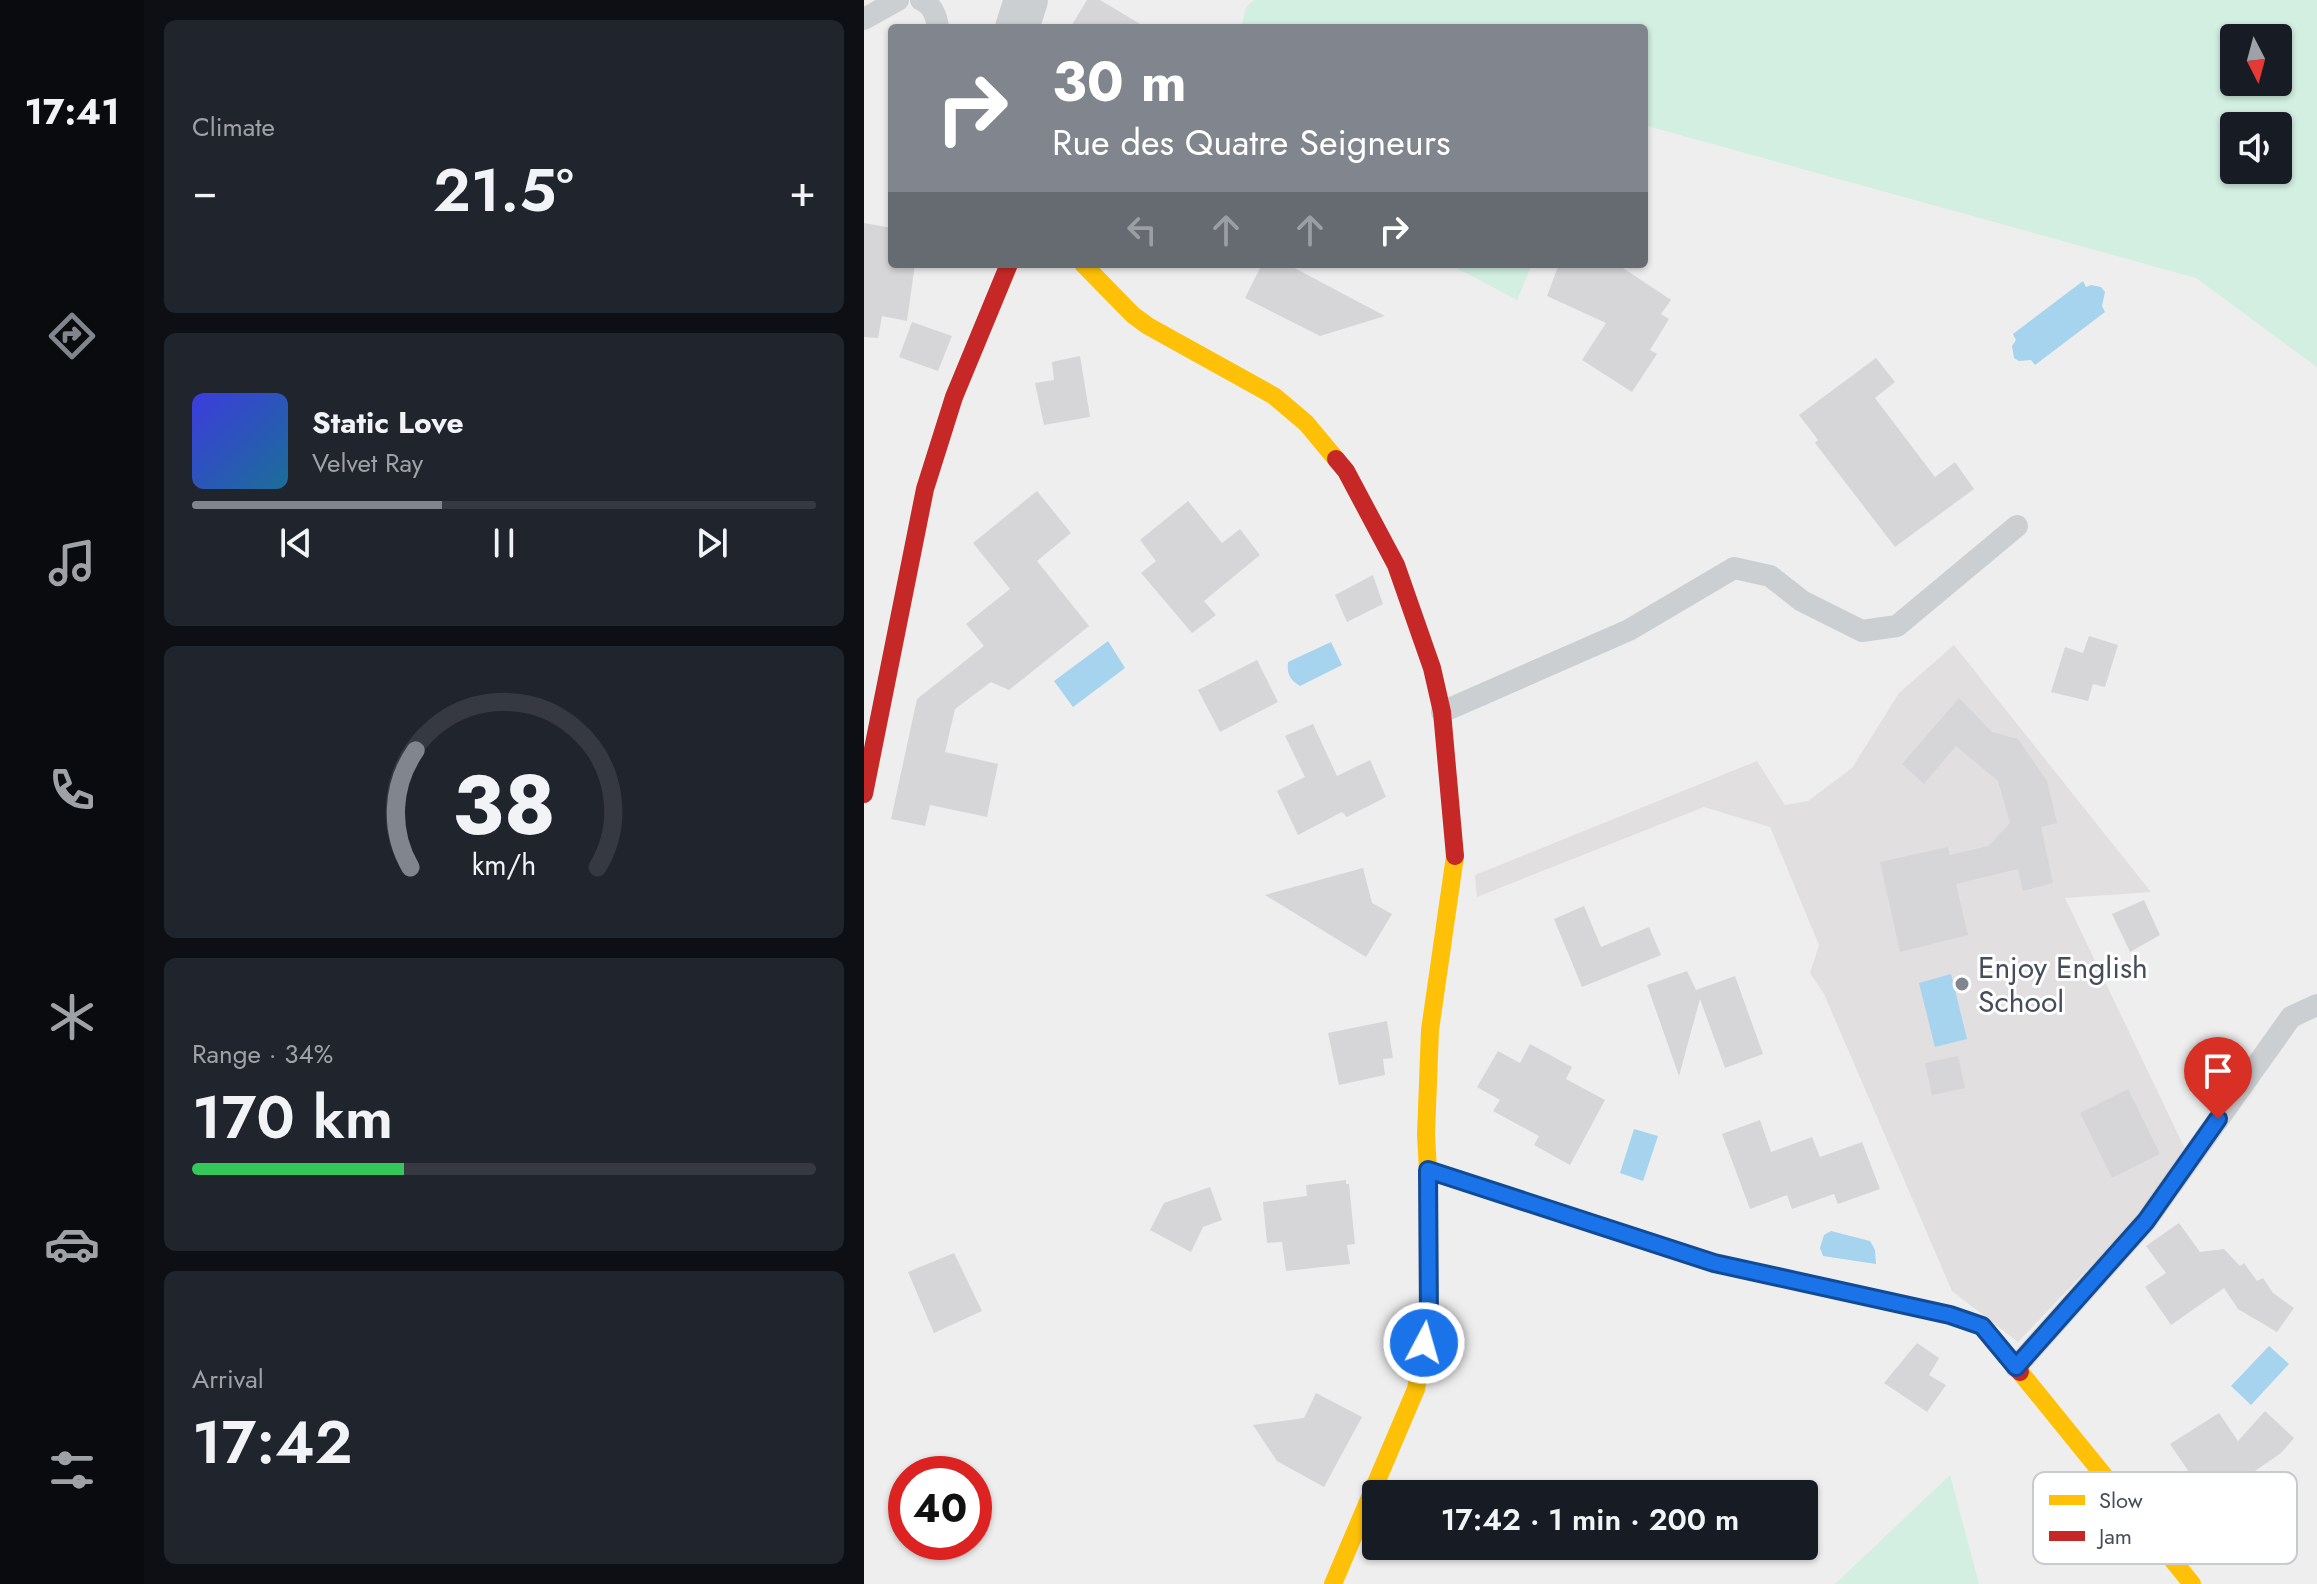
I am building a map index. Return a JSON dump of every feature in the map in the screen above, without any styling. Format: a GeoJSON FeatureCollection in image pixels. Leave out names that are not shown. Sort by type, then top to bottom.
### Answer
{"type":"FeatureCollection","features":[{"type":"Feature","properties":{"kind":"street"},"geometry":{"type":"LineString","coordinates":[[1018,24],[1026,0]]}},
{"type":"Feature","properties":{"kind":"street"},"geometry":{"type":"LineString","coordinates":[[864,794],[925,489],[954,397],[1007,268]]}},
{"type":"Feature","properties":{"kind":"street"},"geometry":{"type":"LineString","coordinates":[[1087,268],[1148,326],[1274,396],[1306,423],[1346,471],[1396,565],[1432,668],[1442,712],[1455,858],[1430,1030],[1426,1135],[1429,1320],[1416,1389],[1333,1584]]}},
{"type":"Feature","properties":{"kind":"street"},"geometry":{"type":"LineString","coordinates":[[1428,1170],[1714,1263],[1950,1315],[1982,1326],[2101,1472]]}},
{"type":"Feature","properties":{"kind":"street"},"geometry":{"type":"LineString","coordinates":[[2176,1564],[2192,1584]]}},
{"type":"Feature","properties":{"kind":"lane"},"geometry":{"type":"LineString","coordinates":[[864,19],[898,0]]}},
{"type":"Feature","properties":{"kind":"lane"},"geometry":{"type":"LineString","coordinates":[[921,0],[937,17],[938,24]]}},
{"type":"Feature","properties":{"kind":"lane"},"geometry":{"type":"LineString","coordinates":[[1442,712],[1629,630],[1734,568],[1770,576],[1802,601],[1862,631],[1897,626],[2017,526]]}},
{"type":"Feature","properties":{"kind":"lane"},"geometry":{"type":"LineString","coordinates":[[2016,1367],[2146,1221],[2291,1017],[2317,1005]]}},
{"type":"Feature","properties":{"kind":"shaded area","name":"Enjoy English School"},"geometry":{"type":"Polygon","coordinates":[[[1954,645],[2151,892],[2065,898],[2186,1151],[2123,1232],[2018,1342],[1952,1291],[1824,994],[1810,973],[1819,945],[1770,827],[1704,807],[1477,897],[1475,875],[1757,761],[1785,805],[1808,801],[1852,768],[1899,693],[1954,645]]]}},
{"type":"Feature","properties":{"kind":"green space"},"geometry":{"type":"Polygon","coordinates":[[[1254,0],[2317,0],[2317,367],[2196,278],[1648,126],[1648,24],[1242,24],[1246,7],[1254,0]]]}},
{"type":"Feature","properties":{"kind":"green space"},"geometry":{"type":"Polygon","coordinates":[[[1457,268],[1530,268],[1517,300],[1457,268]]]}},
{"type":"Feature","properties":{"kind":"green space"},"geometry":{"type":"Polygon","coordinates":[[[1950,1475],[1979,1584],[1835,1584],[1950,1475]]]}},
{"type":"Feature","properties":{"kind":"water"},"geometry":{"type":"Polygon","coordinates":[[[2083,281],[2086,287],[2101,287],[2105,292],[2102,306],[2105,312],[2035,365],[2031,360],[2014,358],[2012,346],[2016,340],[2013,334],[2083,281]]]}},
{"type":"Feature","properties":{"kind":"water"},"geometry":{"type":"Polygon","coordinates":[[[1108,641],[1125,668],[1073,707],[1054,681],[1108,641]]]}},
{"type":"Feature","properties":{"kind":"water"},"geometry":{"type":"Polygon","coordinates":[[[1331,642],[1342,665],[1300,686],[1293,681],[1288,673],[1288,662],[1331,642]]]}},
{"type":"Feature","properties":{"kind":"water"},"geometry":{"type":"Polygon","coordinates":[[[1951,974],[1967,1039],[1935,1047],[1919,983],[1951,974]]]}},
{"type":"Feature","properties":{"kind":"water"},"geometry":{"type":"Polygon","coordinates":[[[1634,1129],[1658,1136],[1643,1181],[1620,1173],[1634,1129]]]}},
{"type":"Feature","properties":{"kind":"water"},"geometry":{"type":"Polygon","coordinates":[[[1831,1231],[1870,1241],[1875,1250],[1876,1264],[1823,1256],[1820,1248],[1824,1235],[1831,1231]]]}},
{"type":"Feature","properties":{"kind":"water"},"geometry":{"type":"Polygon","coordinates":[[[2269,1346],[2289,1364],[2251,1405],[2231,1386],[2269,1346]]]}},
{"type":"Feature","properties":{"kind":"building"},"geometry":{"type":"Polygon","coordinates":[[[1087,0],[1100,0],[1140,24],[1072,24],[1087,0]]]}},
{"type":"Feature","properties":{"kind":"building"},"geometry":{"type":"Polygon","coordinates":[[[864,223],[888,227],[888,268],[914,268],[907,321],[882,316],[878,338],[864,337],[864,223]]]}},
{"type":"Feature","properties":{"kind":"building"},"geometry":{"type":"Polygon","coordinates":[[[1260,268],[1295,268],[1385,316],[1320,336],[1245,298],[1260,268]]]}},
{"type":"Feature","properties":{"kind":"building"},"geometry":{"type":"Polygon","coordinates":[[[1558,268],[1623,268],[1671,300],[1661,314],[1669,319],[1650,350],[1657,354],[1632,392],[1582,360],[1606,323],[1547,296],[1558,268]]]}},
{"type":"Feature","properties":{"kind":"building"},"geometry":{"type":"Polygon","coordinates":[[[912,322],[952,336],[938,371],[899,357],[912,322]]]}},
{"type":"Feature","properties":{"kind":"building"},"geometry":{"type":"Polygon","coordinates":[[[1080,356],[1090,417],[1044,425],[1035,383],[1054,380],[1052,362],[1080,356]]]}},
{"type":"Feature","properties":{"kind":"building"},"geometry":{"type":"Polygon","coordinates":[[[1876,358],[1895,382],[1875,398],[1935,477],[1955,462],[1974,489],[1895,547],[1815,443],[1818,440],[1799,415],[1876,358]]]}},
{"type":"Feature","properties":{"kind":"building"},"geometry":{"type":"Polygon","coordinates":[[[1037,491],[1071,533],[1037,561],[1089,626],[1009,690],[991,682],[955,709],[945,752],[998,764],[987,817],[930,805],[925,826],[891,819],[917,699],[984,646],[966,624],[1010,589],[973,543],[1037,491]]]}},
{"type":"Feature","properties":{"kind":"building"},"geometry":{"type":"Polygon","coordinates":[[[1188,501],[1222,543],[1240,529],[1260,555],[1204,601],[1216,615],[1192,633],[1141,573],[1156,561],[1140,540],[1188,501]]]}},
{"type":"Feature","properties":{"kind":"building"},"geometry":{"type":"Polygon","coordinates":[[[1373,575],[1383,604],[1347,622],[1335,595],[1373,575]]]}},
{"type":"Feature","properties":{"kind":"building"},"geometry":{"type":"Polygon","coordinates":[[[2089,636],[2118,645],[2105,687],[2093,684],[2088,701],[2051,692],[2065,647],[2083,653],[2089,636]]]}},
{"type":"Feature","properties":{"kind":"building"},"geometry":{"type":"Polygon","coordinates":[[[1257,660],[1278,702],[1220,732],[1198,690],[1257,660]]]}},
{"type":"Feature","properties":{"kind":"building"},"geometry":{"type":"Polygon","coordinates":[[[1959,698],[1992,732],[2018,739],[2047,781],[2057,823],[2041,827],[2053,883],[2023,891],[2018,869],[1956,884],[1968,935],[1900,952],[1880,862],[1948,847],[1950,855],[1988,846],[2010,823],[1998,781],[1956,746],[1924,784],[1902,764],[1959,698]]]}},
{"type":"Feature","properties":{"kind":"building"},"geometry":{"type":"Polygon","coordinates":[[[1313,724],[1337,776],[1370,760],[1386,797],[1347,817],[1342,812],[1298,835],[1277,791],[1305,777],[1285,736],[1313,724]]]}},
{"type":"Feature","properties":{"kind":"building"},"geometry":{"type":"Polygon","coordinates":[[[1363,868],[1372,903],[1392,914],[1366,957],[1265,895],[1363,868]]]}},
{"type":"Feature","properties":{"kind":"building"},"geometry":{"type":"Polygon","coordinates":[[[2144,900],[2160,935],[2130,952],[2112,914],[2144,900]]]}},
{"type":"Feature","properties":{"kind":"building"},"geometry":{"type":"Polygon","coordinates":[[[1584,906],[1601,947],[1649,927],[1661,955],[1582,987],[1554,919],[1584,906]]]}},
{"type":"Feature","properties":{"kind":"building"},"geometry":{"type":"Polygon","coordinates":[[[1687,971],[1696,990],[1735,976],[1763,1054],[1725,1068],[1700,999],[1679,1076],[1647,985],[1687,971]]]}},
{"type":"Feature","properties":{"kind":"building"},"geometry":{"type":"Polygon","coordinates":[[[1387,1021],[1393,1058],[1383,1059],[1385,1075],[1339,1085],[1328,1033],[1387,1021]]]}},
{"type":"Feature","properties":{"kind":"building"},"geometry":{"type":"Polygon","coordinates":[[[1530,1044],[1572,1067],[1566,1079],[1605,1100],[1570,1165],[1534,1145],[1539,1136],[1493,1111],[1500,1100],[1477,1087],[1498,1051],[1520,1063],[1530,1044]]]}},
{"type":"Feature","properties":{"kind":"building"},"geometry":{"type":"Polygon","coordinates":[[[1958,1056],[1965,1088],[1932,1095],[1925,1063],[1958,1056]]]}},
{"type":"Feature","properties":{"kind":"building"},"geometry":{"type":"Polygon","coordinates":[[[2128,1089],[2160,1154],[2112,1178],[2080,1113],[2128,1089]]]}},
{"type":"Feature","properties":{"kind":"building"},"geometry":{"type":"Polygon","coordinates":[[[1760,1120],[1771,1152],[1812,1137],[1820,1157],[1862,1142],[1880,1189],[1838,1204],[1834,1194],[1792,1209],[1787,1195],[1750,1209],[1722,1134],[1760,1120]]]}},
{"type":"Feature","properties":{"kind":"building"},"geometry":{"type":"Polygon","coordinates":[[[1346,1180],[1349,1184],[1355,1244],[1347,1245],[1350,1264],[1286,1271],[1282,1242],[1267,1243],[1263,1202],[1307,1196],[1306,1185],[1346,1180]]]}},
{"type":"Feature","properties":{"kind":"building"},"geometry":{"type":"Polygon","coordinates":[[[1210,1187],[1222,1220],[1203,1227],[1191,1252],[1150,1230],[1164,1203],[1210,1187]]]}},
{"type":"Feature","properties":{"kind":"building"},"geometry":{"type":"Polygon","coordinates":[[[2179,1223],[2200,1252],[2224,1249],[2240,1266],[2244,1263],[2257,1281],[2263,1278],[2273,1293],[2294,1308],[2277,1332],[2238,1309],[2224,1288],[2171,1325],[2145,1287],[2166,1273],[2146,1246],[2179,1223]]]}},
{"type":"Feature","properties":{"kind":"building"},"geometry":{"type":"Polygon","coordinates":[[[954,1253],[982,1311],[934,1333],[908,1272],[954,1253]]]}},
{"type":"Feature","properties":{"kind":"building"},"geometry":{"type":"Polygon","coordinates":[[[1917,1343],[1939,1358],[1929,1375],[1946,1385],[1927,1412],[1884,1383],[1917,1343]]]}},
{"type":"Feature","properties":{"kind":"building"},"geometry":{"type":"Polygon","coordinates":[[[1316,1393],[1362,1417],[1324,1487],[1277,1461],[1253,1425],[1304,1418],[1316,1393]]]}},
{"type":"Feature","properties":{"kind":"building"},"geometry":{"type":"Polygon","coordinates":[[[2265,1411],[2294,1438],[2281,1453],[2254,1472],[2189,1472],[2170,1444],[2219,1413],[2238,1441],[2265,1411]]]}},
{"type":"Feature","properties":{"kind":"traffic: slow"},"geometry":{"type":"LineString","coordinates":[[1087,268],[1148,326],[1274,396],[1306,423],[1336,459]]}},
{"type":"Feature","properties":{"kind":"traffic: slow"},"geometry":{"type":"LineString","coordinates":[[1455,856],[1430,1030],[1426,1135],[1428,1170],[1671,1249]]}},
{"type":"Feature","properties":{"kind":"traffic: slow"},"geometry":{"type":"LineString","coordinates":[[1333,1584],[1416,1389],[1429,1320],[1428,1170]]}},
{"type":"Feature","properties":{"kind":"traffic: slow"},"geometry":{"type":"LineString","coordinates":[[2020,1372],[2101,1472]]}},
{"type":"Feature","properties":{"kind":"traffic: slow"},"geometry":{"type":"LineString","coordinates":[[2176,1564],[2192,1584]]}},
{"type":"Feature","properties":{"kind":"traffic: jam"},"geometry":{"type":"LineString","coordinates":[[864,794],[925,489],[954,397],[1007,268]]}},
{"type":"Feature","properties":{"kind":"traffic: jam"},"geometry":{"type":"LineString","coordinates":[[1336,459],[1346,471],[1396,565],[1432,668],[1442,712],[1455,856]]}},
{"type":"Feature","properties":{"kind":"traffic: jam"},"geometry":{"type":"LineString","coordinates":[[1671,1249],[1714,1263],[1950,1315],[1982,1326],[2020,1372]]}},
{"type":"Feature","properties":{"kind":"place","name":"Enjoy English School"},"geometry":{"type":"Point","coordinates":[1962,984]}},
{"type":"Feature","properties":{"kind":"route"},"geometry":{"type":"LineString","coordinates":[[1424,1343],[1429,1320],[1428,1170],[1714,1263],[1950,1315],[1982,1326],[2016,1367],[2146,1221],[2218,1119]]}}]}
